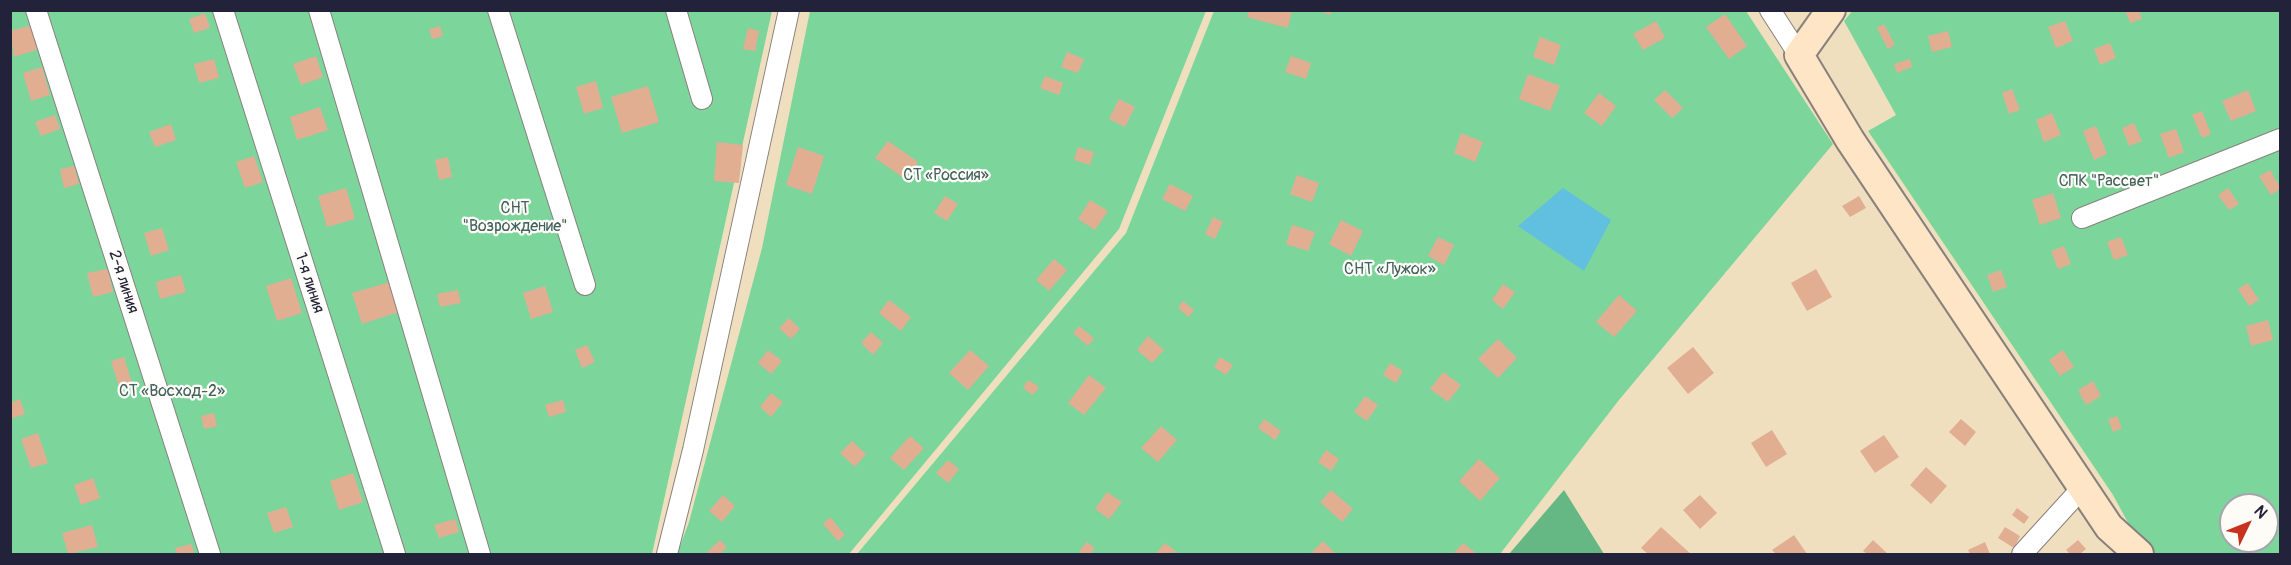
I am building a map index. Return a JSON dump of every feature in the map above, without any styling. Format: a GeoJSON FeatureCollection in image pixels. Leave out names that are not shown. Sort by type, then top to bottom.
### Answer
{"type":"FeatureCollection","features":[{"type":"Feature","properties":{"kind":"street","name":"2-я линия"},"geometry":{"type":"LineString","coordinates":[[36,10],[210,555]]}},
{"type":"Feature","properties":{"kind":"street","name":"1-я линия"},"geometry":{"type":"LineString","coordinates":[[223,10],[395,555]]}},
{"type":"Feature","properties":{"kind":"street"},"geometry":{"type":"LineString","coordinates":[[319,10],[480,555]]}},
{"type":"Feature","properties":{"kind":"street"},"geometry":{"type":"LineString","coordinates":[[498,10],[585,285]]}},
{"type":"Feature","properties":{"kind":"street"},"geometry":{"type":"LineString","coordinates":[[676,10],[702,99]]}},
{"type":"Feature","properties":{"kind":"street"},"geometry":{"type":"LineString","coordinates":[[666,555],[693,450],[789,10]]}},
{"type":"Feature","properties":{"kind":"street"},"geometry":{"type":"LineString","coordinates":[[1770,10],[1850,140],[2109,527],[2139,555]]}},
{"type":"Feature","properties":{"kind":"street"},"geometry":{"type":"LineString","coordinates":[[1799,55],[1831,10]]}},
{"type":"Feature","properties":{"kind":"street"},"geometry":{"type":"LineString","coordinates":[[2082,218],[2280,139]]}},
{"type":"Feature","properties":{"kind":"street"},"geometry":{"type":"LineString","coordinates":[[2022,555],[2083,487]]}},
{"type":"Feature","properties":{"kind":"green space","name":"СПК \"Рассвет\""},"geometry":{"type":"Polygon","coordinates":[[[1853,10],[2280,11],[2280,554],[2155,554],[2139,543],[2113,495],[1868,131],[1896,115],[1844,21],[1853,10]]]}},
{"type":"Feature","properties":{"kind":"green space","name":"СТ «Восход-2»"},"geometry":{"type":"Polygon","coordinates":[[[10,11],[219,11],[394,554],[11,554],[10,11]]]}},
{"type":"Feature","properties":{"kind":"green space","name":"СНТ \"Возрождение\""},"geometry":{"type":"Polygon","coordinates":[[[231,11],[772,11],[652,554],[405,554],[231,11]]]}},
{"type":"Feature","properties":{"kind":"green space","name":"СТ «Россия»"},"geometry":{"type":"Polygon","coordinates":[[[810,11],[1206,11],[1119,229],[849,554],[677,554],[689,522],[762,248],[810,11]]]}},
{"type":"Feature","properties":{"kind":"green space","name":"СНТ «Лужок»"},"geometry":{"type":"Polygon","coordinates":[[[1214,11],[1746,11],[1833,144],[1619,400],[1500,554],[857,554],[1126,233],[1214,11]]]}},
{"type":"Feature","properties":{"kind":"green space"},"geometry":{"type":"Polygon","coordinates":[[[1564,490],[1604,554],[1509,554],[1564,490]]]}},
{"type":"Feature","properties":{"kind":"water"},"geometry":{"type":"Polygon","coordinates":[[[1563,188],[1611,220],[1584,271],[1518,226],[1563,188]]]}},
{"type":"Feature","properties":{"kind":"building"},"geometry":{"type":"Polygon","coordinates":[[[1249,10],[1292,10],[1288,28],[1247,17],[1249,10]]]}},
{"type":"Feature","properties":{"kind":"building"},"geometry":{"type":"Polygon","coordinates":[[[1317,10],[1332,10],[1330,15],[1317,10]]]}},
{"type":"Feature","properties":{"kind":"building"},"geometry":{"type":"Polygon","coordinates":[[[2125,10],[2139,10],[2142,19],[2130,23],[2125,10]]]}},
{"type":"Feature","properties":{"kind":"building"},"geometry":{"type":"Polygon","coordinates":[[[205,13],[210,28],[194,33],[189,19],[205,13]]]}},
{"type":"Feature","properties":{"kind":"building"},"geometry":{"type":"Polygon","coordinates":[[[1725,14],[1747,46],[1729,59],[1706,27],[1725,14]]]}},
{"type":"Feature","properties":{"kind":"building"},"geometry":{"type":"Polygon","coordinates":[[[1656,21],[1665,38],[1643,50],[1633,34],[1656,21]]]}},
{"type":"Feature","properties":{"kind":"building"},"geometry":{"type":"Polygon","coordinates":[[[2065,21],[2073,41],[2056,48],[2048,27],[2065,21]]]}},
{"type":"Feature","properties":{"kind":"building"},"geometry":{"type":"Polygon","coordinates":[[[1884,24],[1895,45],[1888,49],[1877,28],[1884,24]]]}},
{"type":"Feature","properties":{"kind":"building"},"geometry":{"type":"Polygon","coordinates":[[[32,25],[39,49],[14,57],[10,31],[32,25]]]}},
{"type":"Feature","properties":{"kind":"building"},"geometry":{"type":"Polygon","coordinates":[[[440,26],[443,36],[432,39],[429,29],[440,26]]]}},
{"type":"Feature","properties":{"kind":"building"},"geometry":{"type":"Polygon","coordinates":[[[748,28],[759,31],[755,51],[743,49],[748,28]]]}},
{"type":"Feature","properties":{"kind":"building"},"geometry":{"type":"Polygon","coordinates":[[[1948,31],[1952,47],[1932,52],[1928,36],[1948,31]]]}},
{"type":"Feature","properties":{"kind":"building"},"geometry":{"type":"Polygon","coordinates":[[[1540,37],[1561,45],[1554,65],[1533,57],[1540,37]]]}},
{"type":"Feature","properties":{"kind":"building"},"geometry":{"type":"Polygon","coordinates":[[[2110,43],[2116,58],[2100,65],[2094,49],[2110,43]]]}},
{"type":"Feature","properties":{"kind":"building"},"geometry":{"type":"Polygon","coordinates":[[[1067,52],[1084,59],[1078,73],[1061,67],[1067,52]]]}},
{"type":"Feature","properties":{"kind":"building"},"geometry":{"type":"Polygon","coordinates":[[[316,56],[323,77],[301,85],[293,64],[316,56]]]}},
{"type":"Feature","properties":{"kind":"building"},"geometry":{"type":"Polygon","coordinates":[[[1291,56],[1311,63],[1306,79],[1285,72],[1291,56]]]}},
{"type":"Feature","properties":{"kind":"building"},"geometry":{"type":"Polygon","coordinates":[[[214,59],[219,78],[199,83],[194,64],[214,59]]]}},
{"type":"Feature","properties":{"kind":"building"},"geometry":{"type":"Polygon","coordinates":[[[1910,59],[1912,67],[1897,73],[1894,64],[1910,59]]]}},
{"type":"Feature","properties":{"kind":"building"},"geometry":{"type":"Polygon","coordinates":[[[42,67],[50,95],[31,101],[23,73],[42,67]]]}},
{"type":"Feature","properties":{"kind":"building"},"geometry":{"type":"Polygon","coordinates":[[[1528,74],[1560,86],[1550,111],[1519,99],[1528,74]]]}},
{"type":"Feature","properties":{"kind":"building"},"geometry":{"type":"Polygon","coordinates":[[[1045,76],[1063,83],[1059,95],[1040,88],[1045,76]]]}},
{"type":"Feature","properties":{"kind":"building"},"geometry":{"type":"Polygon","coordinates":[[[596,81],[603,108],[584,114],[576,87],[596,81]]]}},
{"type":"Feature","properties":{"kind":"building"},"geometry":{"type":"Polygon","coordinates":[[[648,86],[659,122],[622,133],[611,97],[648,86]]]}},
{"type":"Feature","properties":{"kind":"building"},"geometry":{"type":"Polygon","coordinates":[[[2012,89],[2020,110],[2009,114],[2002,93],[2012,89]]]}},
{"type":"Feature","properties":{"kind":"building"},"geometry":{"type":"Polygon","coordinates":[[[1665,90],[1683,108],[1672,118],[1654,100],[1665,90]]]}},
{"type":"Feature","properties":{"kind":"building"},"geometry":{"type":"Polygon","coordinates":[[[2248,90],[2256,111],[2231,121],[2222,101],[2248,90]]]}},
{"type":"Feature","properties":{"kind":"building"},"geometry":{"type":"Polygon","coordinates":[[[1599,93],[1616,106],[1602,126],[1584,113],[1599,93]]]}},
{"type":"Feature","properties":{"kind":"building"},"geometry":{"type":"Polygon","coordinates":[[[1119,99],[1135,107],[1125,127],[1109,119],[1119,99]]]}},
{"type":"Feature","properties":{"kind":"building"},"geometry":{"type":"Polygon","coordinates":[[[320,107],[328,130],[297,140],[290,117],[320,107]]]}},
{"type":"Feature","properties":{"kind":"building"},"geometry":{"type":"Polygon","coordinates":[[[2202,111],[2211,134],[2202,138],[2192,115],[2202,111]]]}},
{"type":"Feature","properties":{"kind":"building"},"geometry":{"type":"Polygon","coordinates":[[[2052,113],[2061,135],[2044,142],[2036,120],[2052,113]]]}},
{"type":"Feature","properties":{"kind":"building"},"geometry":{"type":"Polygon","coordinates":[[[55,115],[60,129],[41,136],[35,122],[55,115]]]}},
{"type":"Feature","properties":{"kind":"building"},"geometry":{"type":"Polygon","coordinates":[[[2134,123],[2142,141],[2129,146],[2122,128],[2134,123]]]}},
{"type":"Feature","properties":{"kind":"building"},"geometry":{"type":"Polygon","coordinates":[[[171,124],[176,140],[155,147],[149,132],[171,124]]]}},
{"type":"Feature","properties":{"kind":"building"},"geometry":{"type":"Polygon","coordinates":[[[2096,126],[2107,154],[2094,160],[2083,131],[2096,126]]]}},
{"type":"Feature","properties":{"kind":"building"},"geometry":{"type":"Polygon","coordinates":[[[2176,129],[2184,152],[2169,158],[2160,134],[2176,129]]]}},
{"type":"Feature","properties":{"kind":"building"},"geometry":{"type":"Polygon","coordinates":[[[1461,133],[1483,142],[1475,162],[1454,153],[1461,133]]]}},
{"type":"Feature","properties":{"kind":"building"},"geometry":{"type":"Polygon","coordinates":[[[888,141],[918,162],[905,179],[875,158],[888,141]]]}},
{"type":"Feature","properties":{"kind":"building"},"geometry":{"type":"Polygon","coordinates":[[[717,142],[743,145],[739,183],[714,181],[717,142]]]}},
{"type":"Feature","properties":{"kind":"building"},"geometry":{"type":"Polygon","coordinates":[[[798,147],[824,156],[812,194],[786,185],[798,147]]]}},
{"type":"Feature","properties":{"kind":"building"},"geometry":{"type":"Polygon","coordinates":[[[1078,147],[1094,152],[1090,165],[1074,160],[1078,147]]]}},
{"type":"Feature","properties":{"kind":"building"},"geometry":{"type":"Polygon","coordinates":[[[254,156],[263,182],[245,188],[236,162],[254,156]]]}},
{"type":"Feature","properties":{"kind":"building"},"geometry":{"type":"Polygon","coordinates":[[[448,157],[452,177],[439,180],[435,160],[448,157]]]}},
{"type":"Feature","properties":{"kind":"building"},"geometry":{"type":"Polygon","coordinates":[[[74,166],[79,184],[64,188],[60,169],[74,166]]]}},
{"type":"Feature","properties":{"kind":"building"},"geometry":{"type":"Polygon","coordinates":[[[2270,170],[2280,187],[2271,195],[2259,176],[2270,170]]]}},
{"type":"Feature","properties":{"kind":"building"},"geometry":{"type":"Polygon","coordinates":[[[1297,175],[1319,183],[1312,202],[1290,194],[1297,175]]]}},
{"type":"Feature","properties":{"kind":"building"},"geometry":{"type":"Polygon","coordinates":[[[1170,184],[1193,196],[1185,211],[1162,199],[1170,184]]]}},
{"type":"Feature","properties":{"kind":"building"},"geometry":{"type":"Polygon","coordinates":[[[346,188],[355,219],[327,227],[318,196],[346,188]]]}},
{"type":"Feature","properties":{"kind":"building"},"geometry":{"type":"Polygon","coordinates":[[[2228,188],[2239,204],[2229,210],[2218,195],[2228,188]]]}},
{"type":"Feature","properties":{"kind":"building"},"geometry":{"type":"Polygon","coordinates":[[[2053,193],[2061,218],[2040,225],[2032,200],[2053,193]]]}},
{"type":"Feature","properties":{"kind":"building"},"geometry":{"type":"Polygon","coordinates":[[[945,196],[958,204],[947,221],[934,213],[945,196]]]}},
{"type":"Feature","properties":{"kind":"building"},"geometry":{"type":"Polygon","coordinates":[[[1859,196],[1866,208],[1850,217],[1842,206],[1859,196]]]}},
{"type":"Feature","properties":{"kind":"building"},"geometry":{"type":"Polygon","coordinates":[[[1090,200],[1108,211],[1095,230],[1078,219],[1090,200]]]}},
{"type":"Feature","properties":{"kind":"building"},"geometry":{"type":"Polygon","coordinates":[[[1213,217],[1223,222],[1215,239],[1205,234],[1213,217]]]}},
{"type":"Feature","properties":{"kind":"building"},"geometry":{"type":"Polygon","coordinates":[[[1341,220],[1363,231],[1351,256],[1329,244],[1341,220]]]}},
{"type":"Feature","properties":{"kind":"building"},"geometry":{"type":"Polygon","coordinates":[[[1292,225],[1315,232],[1308,251],[1286,244],[1292,225]]]}},
{"type":"Feature","properties":{"kind":"building"},"geometry":{"type":"Polygon","coordinates":[[[162,228],[169,250],[151,256],[144,233],[162,228]]]}},
{"type":"Feature","properties":{"kind":"building"},"geometry":{"type":"Polygon","coordinates":[[[1438,237],[1454,245],[1444,265],[1428,256],[1438,237]]]}},
{"type":"Feature","properties":{"kind":"building"},"geometry":{"type":"Polygon","coordinates":[[[2121,237],[2128,255],[2114,260],[2107,242],[2121,237]]]}},
{"type":"Feature","properties":{"kind":"building"},"geometry":{"type":"Polygon","coordinates":[[[2064,246],[2071,264],[2058,269],[2051,251],[2064,246]]]}},
{"type":"Feature","properties":{"kind":"building"},"geometry":{"type":"Polygon","coordinates":[[[1054,259],[1067,270],[1049,291],[1036,280],[1054,259]]]}},
{"type":"Feature","properties":{"kind":"building"},"geometry":{"type":"Polygon","coordinates":[[[108,269],[113,292],[93,297],[87,273],[108,269]]]}},
{"type":"Feature","properties":{"kind":"building"},"geometry":{"type":"Polygon","coordinates":[[[1816,269],[1832,297],[1807,311],[1791,283],[1816,269]]]}},
{"type":"Feature","properties":{"kind":"building"},"geometry":{"type":"Polygon","coordinates":[[[2001,270],[2007,287],[1993,292],[1987,275],[2001,270]]]}},
{"type":"Feature","properties":{"kind":"building"},"geometry":{"type":"Polygon","coordinates":[[[181,275],[186,292],[160,299],[156,282],[181,275]]]}},
{"type":"Feature","properties":{"kind":"building"},"geometry":{"type":"Polygon","coordinates":[[[291,278],[302,313],[277,321],[266,286],[291,278]]]}},
{"type":"Feature","properties":{"kind":"building"},"geometry":{"type":"Polygon","coordinates":[[[390,282],[399,312],[362,324],[352,293],[390,282]]]}},
{"type":"Feature","properties":{"kind":"building"},"geometry":{"type":"Polygon","coordinates":[[[2248,283],[2259,300],[2249,306],[2238,289],[2248,283]]]}},
{"type":"Feature","properties":{"kind":"building"},"geometry":{"type":"Polygon","coordinates":[[[1503,284],[1515,292],[1503,309],[1492,300],[1503,284]]]}},
{"type":"Feature","properties":{"kind":"building"},"geometry":{"type":"Polygon","coordinates":[[[545,286],[553,312],[531,319],[523,293],[545,286]]]}},
{"type":"Feature","properties":{"kind":"building"},"geometry":{"type":"Polygon","coordinates":[[[458,290],[461,303],[440,307],[437,294],[458,290]]]}},
{"type":"Feature","properties":{"kind":"building"},"geometry":{"type":"Polygon","coordinates":[[[1619,295],[1637,311],[1614,337],[1596,322],[1619,295]]]}},
{"type":"Feature","properties":{"kind":"building"},"geometry":{"type":"Polygon","coordinates":[[[889,300],[911,317],[901,331],[879,313],[889,300]]]}},
{"type":"Feature","properties":{"kind":"building"},"geometry":{"type":"Polygon","coordinates":[[[1183,301],[1194,310],[1189,317],[1178,308],[1183,301]]]}},
{"type":"Feature","properties":{"kind":"building"},"geometry":{"type":"Polygon","coordinates":[[[789,318],[800,329],[791,339],[779,328],[789,318]]]}},
{"type":"Feature","properties":{"kind":"building"},"geometry":{"type":"Polygon","coordinates":[[[2268,320],[2273,340],[2251,346],[2246,326],[2268,320]]]}},
{"type":"Feature","properties":{"kind":"building"},"geometry":{"type":"Polygon","coordinates":[[[1079,326],[1094,338],[1088,346],[1073,333],[1079,326]]]}},
{"type":"Feature","properties":{"kind":"building"},"geometry":{"type":"Polygon","coordinates":[[[871,332],[883,343],[873,355],[861,343],[871,332]]]}},
{"type":"Feature","properties":{"kind":"building"},"geometry":{"type":"Polygon","coordinates":[[[1148,336],[1164,350],[1152,363],[1137,350],[1148,336]]]}},
{"type":"Feature","properties":{"kind":"building"},"geometry":{"type":"Polygon","coordinates":[[[1498,339],[1517,358],[1498,378],[1478,359],[1498,339]]]}},
{"type":"Feature","properties":{"kind":"building"},"geometry":{"type":"Polygon","coordinates":[[[587,345],[595,362],[582,368],[575,350],[587,345]]]}},
{"type":"Feature","properties":{"kind":"building"},"geometry":{"type":"Polygon","coordinates":[[[1693,347],[1714,373],[1688,394],[1667,368],[1693,347]]]}},
{"type":"Feature","properties":{"kind":"building"},"geometry":{"type":"Polygon","coordinates":[[[768,350],[782,361],[771,374],[758,363],[768,350]]]}},
{"type":"Feature","properties":{"kind":"building"},"geometry":{"type":"Polygon","coordinates":[[[970,350],[989,366],[968,390],[949,373],[970,350]]]}},
{"type":"Feature","properties":{"kind":"building"},"geometry":{"type":"Polygon","coordinates":[[[2063,350],[2074,367],[2060,376],[2049,360],[2063,350]]]}},
{"type":"Feature","properties":{"kind":"building"},"geometry":{"type":"Polygon","coordinates":[[[124,357],[132,383],[119,387],[111,361],[124,357]]]}},
{"type":"Feature","properties":{"kind":"building"},"geometry":{"type":"Polygon","coordinates":[[[1220,357],[1233,365],[1226,375],[1214,367],[1220,357]]]}},
{"type":"Feature","properties":{"kind":"building"},"geometry":{"type":"Polygon","coordinates":[[[1390,363],[1403,371],[1396,383],[1383,375],[1390,363]]]}},
{"type":"Feature","properties":{"kind":"building"},"geometry":{"type":"Polygon","coordinates":[[[1443,372],[1461,385],[1448,402],[1430,389],[1443,372]]]}},
{"type":"Feature","properties":{"kind":"building"},"geometry":{"type":"Polygon","coordinates":[[[1089,375],[1106,388],[1084,415],[1068,403],[1089,375]]]}},
{"type":"Feature","properties":{"kind":"building"},"geometry":{"type":"Polygon","coordinates":[[[1028,380],[1039,387],[1033,395],[1023,388],[1028,380]]]}},
{"type":"Feature","properties":{"kind":"building"},"geometry":{"type":"Polygon","coordinates":[[[2093,381],[2101,396],[2086,405],[2078,390],[2093,381]]]}},
{"type":"Feature","properties":{"kind":"building"},"geometry":{"type":"Polygon","coordinates":[[[771,393],[783,402],[771,417],[760,407],[771,393]]]}},
{"type":"Feature","properties":{"kind":"building"},"geometry":{"type":"Polygon","coordinates":[[[1365,396],[1378,405],[1367,421],[1354,412],[1365,396]]]}},
{"type":"Feature","properties":{"kind":"building"},"geometry":{"type":"Polygon","coordinates":[[[20,399],[25,414],[10,419],[10,403],[20,399]]]}},
{"type":"Feature","properties":{"kind":"building"},"geometry":{"type":"Polygon","coordinates":[[[563,400],[566,412],[549,417],[545,405],[563,400]]]}},
{"type":"Feature","properties":{"kind":"building"},"geometry":{"type":"Polygon","coordinates":[[[214,413],[217,426],[204,429],[201,416],[214,413]]]}},
{"type":"Feature","properties":{"kind":"building"},"geometry":{"type":"Polygon","coordinates":[[[2117,416],[2122,428],[2113,432],[2108,419],[2117,416]]]}},
{"type":"Feature","properties":{"kind":"building"},"geometry":{"type":"Polygon","coordinates":[[[1264,419],[1281,431],[1275,440],[1258,428],[1264,419]]]}},
{"type":"Feature","properties":{"kind":"building"},"geometry":{"type":"Polygon","coordinates":[[[1961,419],[1976,432],[1965,446],[1949,432],[1961,419]]]}},
{"type":"Feature","properties":{"kind":"building"},"geometry":{"type":"Polygon","coordinates":[[[1161,426],[1177,440],[1158,462],[1141,448],[1161,426]]]}},
{"type":"Feature","properties":{"kind":"building"},"geometry":{"type":"Polygon","coordinates":[[[1772,430],[1787,454],[1766,467],[1751,443],[1772,430]]]}},
{"type":"Feature","properties":{"kind":"building"},"geometry":{"type":"Polygon","coordinates":[[[38,433],[48,463],[31,468],[21,439],[38,433]]]}},
{"type":"Feature","properties":{"kind":"building"},"geometry":{"type":"Polygon","coordinates":[[[1884,435],[1899,457],[1875,473],[1860,451],[1884,435]]]}},
{"type":"Feature","properties":{"kind":"building"},"geometry":{"type":"Polygon","coordinates":[[[910,436],[924,448],[904,470],[890,458],[910,436]]]}},
{"type":"Feature","properties":{"kind":"building"},"geometry":{"type":"Polygon","coordinates":[[[852,441],[866,454],[855,467],[840,453],[852,441]]]}},
{"type":"Feature","properties":{"kind":"building"},"geometry":{"type":"Polygon","coordinates":[[[1326,450],[1339,459],[1331,471],[1318,462],[1326,450]]]}},
{"type":"Feature","properties":{"kind":"building"},"geometry":{"type":"Polygon","coordinates":[[[1479,459],[1500,478],[1480,501],[1459,481],[1479,459]]]}},
{"type":"Feature","properties":{"kind":"building"},"geometry":{"type":"Polygon","coordinates":[[[948,460],[959,469],[948,483],[936,473],[948,460]]]}},
{"type":"Feature","properties":{"kind":"building"},"geometry":{"type":"Polygon","coordinates":[[[1926,467],[1947,486],[1931,504],[1910,485],[1926,467]]]}},
{"type":"Feature","properties":{"kind":"building"},"geometry":{"type":"Polygon","coordinates":[[[353,473],[363,502],[339,510],[330,481],[353,473]]]}},
{"type":"Feature","properties":{"kind":"building"},"geometry":{"type":"Polygon","coordinates":[[[93,478],[100,498],[81,505],[74,485],[93,478]]]}},
{"type":"Feature","properties":{"kind":"building"},"geometry":{"type":"Polygon","coordinates":[[[1331,490],[1353,509],[1342,522],[1320,502],[1331,490]]]}},
{"type":"Feature","properties":{"kind":"building"},"geometry":{"type":"Polygon","coordinates":[[[1107,492],[1122,502],[1109,519],[1095,509],[1107,492]]]}},
{"type":"Feature","properties":{"kind":"building"},"geometry":{"type":"Polygon","coordinates":[[[723,495],[735,506],[722,522],[709,511],[723,495]]]}},
{"type":"Feature","properties":{"kind":"building"},"geometry":{"type":"Polygon","coordinates":[[[1700,495],[1717,513],[1700,529],[1683,510],[1700,495]]]}},
{"type":"Feature","properties":{"kind":"building"},"geometry":{"type":"Polygon","coordinates":[[[286,507],[293,527],[274,533],[267,513],[286,507]]]}},
{"type":"Feature","properties":{"kind":"building"},"geometry":{"type":"Polygon","coordinates":[[[2017,508],[2029,517],[2024,524],[2012,515],[2017,508]]]}},
{"type":"Feature","properties":{"kind":"building"},"geometry":{"type":"Polygon","coordinates":[[[830,517],[845,535],[838,541],[823,524],[830,517]]]}},
{"type":"Feature","properties":{"kind":"building"},"geometry":{"type":"Polygon","coordinates":[[[455,519],[459,532],[439,538],[434,525],[455,519]]]}},
{"type":"Feature","properties":{"kind":"building"},"geometry":{"type":"Polygon","coordinates":[[[92,525],[98,547],[68,554],[62,533],[92,525]]]}},
{"type":"Feature","properties":{"kind":"building"},"geometry":{"type":"Polygon","coordinates":[[[1661,527],[1691,554],[1648,554],[1641,548],[1661,527]]]}},
{"type":"Feature","properties":{"kind":"building"},"geometry":{"type":"Polygon","coordinates":[[[2005,527],[2020,536],[2014,548],[1998,538],[2005,527]]]}},
{"type":"Feature","properties":{"kind":"building"},"geometry":{"type":"Polygon","coordinates":[[[1794,535],[1807,554],[1776,554],[1772,550],[1794,535]]]}},
{"type":"Feature","properties":{"kind":"building"},"geometry":{"type":"Polygon","coordinates":[[[720,540],[727,547],[720,554],[705,554],[720,540]]]}},
{"type":"Feature","properties":{"kind":"building"},"geometry":{"type":"Polygon","coordinates":[[[1873,540],[1888,554],[1867,554],[1863,551],[1873,540]]]}},
{"type":"Feature","properties":{"kind":"building"},"geometry":{"type":"Polygon","coordinates":[[[2078,540],[2086,549],[2080,554],[2070,554],[2066,550],[2078,540]]]}},
{"type":"Feature","properties":{"kind":"building"},"geometry":{"type":"Polygon","coordinates":[[[1323,541],[1336,554],[1310,554],[1323,541]]]}},
{"type":"Feature","properties":{"kind":"building"},"geometry":{"type":"Polygon","coordinates":[[[1087,542],[1095,548],[1090,554],[1083,554],[1079,551],[1087,542]]]}},
{"type":"Feature","properties":{"kind":"building"},"geometry":{"type":"Polygon","coordinates":[[[1985,542],[1990,554],[1970,554],[1968,550],[1985,542]]]}},
{"type":"Feature","properties":{"kind":"building"},"geometry":{"type":"Polygon","coordinates":[[[1165,543],[1177,552],[1155,554],[1165,543]]]}},
{"type":"Feature","properties":{"kind":"building"},"geometry":{"type":"Polygon","coordinates":[[[1463,543],[1477,554],[1453,554],[1463,543]]]}},
{"type":"Feature","properties":{"kind":"building"},"geometry":{"type":"Polygon","coordinates":[[[192,544],[194,554],[177,554],[175,548],[192,544]]]}}]}
